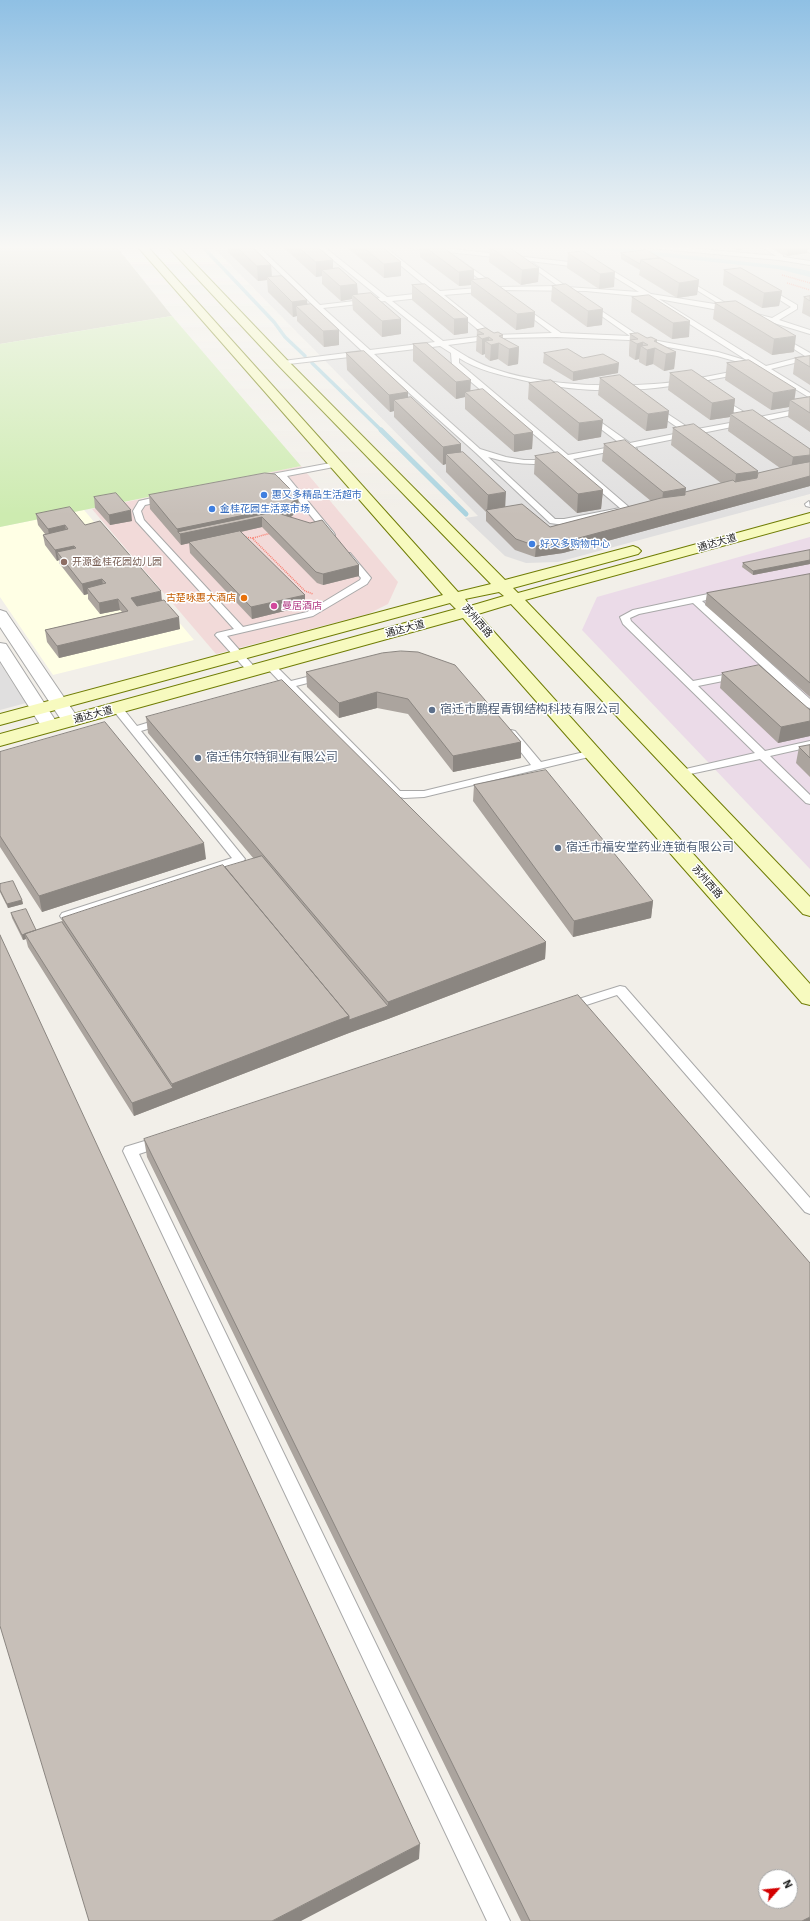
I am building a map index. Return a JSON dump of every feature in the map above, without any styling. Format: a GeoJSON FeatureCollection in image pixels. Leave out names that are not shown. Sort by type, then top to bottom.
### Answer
{"type":"FeatureCollection","features":[{"type":"Feature","properties":{"kind":"main road","name":"苏州西路"},"geometry":{"type":"LineString","coordinates":[[222,336],[810,998]]}},
{"type":"Feature","properties":{"kind":"main road"},"geometry":{"type":"LineString","coordinates":[[257,336],[515,599],[810,909]]}},
{"type":"Feature","properties":{"kind":"main road","name":"通达大道"},"geometry":{"type":"LineString","coordinates":[[0,720],[455,597],[810,507]]}},
{"type":"Feature","properties":{"kind":"main road","name":"通达大道"},"geometry":{"type":"LineString","coordinates":[[0,740],[515,599],[810,507]]}},
{"type":"Feature","properties":{"kind":"street"},"geometry":{"type":"LineString","coordinates":[[2,620],[71,721]]}},
{"type":"Feature","properties":{"kind":"street"},"geometry":{"type":"LineString","coordinates":[[0,648],[50,726]]}},
{"type":"Feature","properties":{"kind":"lane"},"geometry":{"type":"LineString","coordinates":[[350,336],[553,521],[564,522],[626,508],[455,364],[455,352]]}},
{"type":"Feature","properties":{"kind":"lane"},"geometry":{"type":"LineString","coordinates":[[432,336],[467,360],[504,374],[545,383],[597,388],[655,386],[765,368],[810,357]]}},
{"type":"Feature","properties":{"kind":"lane"},"geometry":{"type":"LineString","coordinates":[[283,363],[492,337],[560,336],[608,337],[642,341],[718,354],[765,368]]}},
{"type":"Feature","properties":{"kind":"lane"},"geometry":{"type":"LineString","coordinates":[[634,336],[642,341]]}},
{"type":"Feature","properties":{"kind":"lane"},"geometry":{"type":"LineString","coordinates":[[714,336],[810,396]]}},
{"type":"Feature","properties":{"kind":"lane"},"geometry":{"type":"LineString","coordinates":[[776,336],[810,357]]}},
{"type":"Feature","properties":{"kind":"lane"},"geometry":{"type":"LineString","coordinates":[[691,380],[765,429]]}},
{"type":"Feature","properties":{"kind":"lane"},"geometry":{"type":"LineString","coordinates":[[545,383],[557,392]]}},
{"type":"Feature","properties":{"kind":"lane"},"geometry":{"type":"LineString","coordinates":[[626,387],[704,443]]}},
{"type":"Feature","properties":{"kind":"lane"},"geometry":{"type":"LineString","coordinates":[[477,451],[500,459],[533,464],[567,459],[810,409]]}},
{"type":"Feature","properties":{"kind":"lane"},"geometry":{"type":"LineString","coordinates":[[581,410],[641,455]]}},
{"type":"Feature","properties":{"kind":"lane"},"geometry":{"type":"LineString","coordinates":[[252,480],[336,464]]}},
{"type":"Feature","properties":{"kind":"lane"},"geometry":{"type":"LineString","coordinates":[[253,671],[220,635],[310,614],[364,582],[366,578],[281,474]]}},
{"type":"Feature","properties":{"kind":"lane"},"geometry":{"type":"LineString","coordinates":[[177,495],[142,503],[137,511],[140,521],[241,630]]}},
{"type":"Feature","properties":{"kind":"lane"},"geometry":{"type":"LineString","coordinates":[[733,591],[636,612],[625,617],[626,622],[810,801]]}},
{"type":"Feature","properties":{"kind":"lane"},"geometry":{"type":"LineString","coordinates":[[694,600],[810,705]]}},
{"type":"Feature","properties":{"kind":"lane"},"geometry":{"type":"LineString","coordinates":[[270,666],[396,793],[404,795],[424,794],[593,753]]}},
{"type":"Feature","properties":{"kind":"lane"},"geometry":{"type":"LineString","coordinates":[[690,684],[770,668]]}},
{"type":"Feature","properties":{"kind":"lane"},"geometry":{"type":"LineString","coordinates":[[259,694],[332,674]]}},
{"type":"Feature","properties":{"kind":"lane"},"geometry":{"type":"LineString","coordinates":[[66,916],[239,859],[117,708]]}},
{"type":"Feature","properties":{"kind":"lane"},"geometry":{"type":"LineString","coordinates":[[134,730],[171,719]]}},
{"type":"Feature","properties":{"kind":"lane"},"geometry":{"type":"LineString","coordinates":[[504,725],[538,766]]}},
{"type":"Feature","properties":{"kind":"lane"},"geometry":{"type":"LineString","coordinates":[[681,773],[810,744]]}},
{"type":"Feature","properties":{"kind":"lane"},"geometry":{"type":"LineString","coordinates":[[552,1013],[620,990],[810,1208]]}},
{"type":"Feature","properties":{"kind":"lane"},"geometry":{"type":"LineString","coordinates":[[175,1136],[130,1151],[498,1921]]}},
{"type":"Feature","properties":{"kind":"path"},"geometry":{"type":"LineString","coordinates":[[239,537],[252,538],[277,531]]}},
{"type":"Feature","properties":{"kind":"path"},"geometry":{"type":"LineString","coordinates":[[252,538],[305,591],[334,600]]}},
{"type":"Feature","properties":{"kind":"shaded area"},"geometry":{"type":"Polygon","coordinates":[[[0,336],[51,336],[0,344],[0,336]]]}},
{"type":"Feature","properties":{"kind":"shaded area"},"geometry":{"type":"Polygon","coordinates":[[[300,336],[810,336],[810,494],[558,562],[526,563],[505,556],[465,518],[478,516],[300,336]]]}},
{"type":"Feature","properties":{"kind":"shaded area"},"geometry":{"type":"Polygon","coordinates":[[[301,466],[398,582],[388,604],[368,614],[216,654],[92,509],[301,466]]]}},
{"type":"Feature","properties":{"kind":"shaded area","name":"开源金桂花园幼儿园"},"geometry":{"type":"Polygon","coordinates":[[[84,510],[194,640],[53,675],[0,597],[0,527],[84,510]]]}},
{"type":"Feature","properties":{"kind":"shaded area"},"geometry":{"type":"Polygon","coordinates":[[[810,537],[810,869],[582,630],[597,597],[810,537]]]}},
{"type":"Feature","properties":{"kind":"shaded area"},"geometry":{"type":"Polygon","coordinates":[[[0,663],[12,682],[26,703],[0,710],[0,663]]]}},
{"type":"Feature","properties":{"kind":"green space"},"geometry":{"type":"Polygon","coordinates":[[[51,336],[189,336],[301,466],[0,527],[0,344],[51,336]]]}},
{"type":"Feature","properties":{"kind":"building"},"geometry":{"type":"Polygon","coordinates":[[[478,336],[500,336],[499,336],[519,347],[509,349],[499,343],[491,345],[485,341],[493,340],[489,337],[482,339],[478,336]]]}},
{"type":"Feature","properties":{"kind":"building"},"geometry":{"type":"Polygon","coordinates":[[[633,336],[643,336],[647,338],[651,337],[657,340],[654,341],[676,352],[666,354],[655,348],[647,350],[641,346],[648,345],[643,342],[637,344],[630,340],[638,339],[633,336]]]}},
{"type":"Feature","properties":{"kind":"building"},"geometry":{"type":"Polygon","coordinates":[[[769,336],[796,336],[774,339],[769,336]]]}},
{"type":"Feature","properties":{"kind":"building"},"geometry":{"type":"Polygon","coordinates":[[[427,343],[471,380],[456,382],[413,344],[427,343]]]}},
{"type":"Feature","properties":{"kind":"building"},"geometry":{"type":"Polygon","coordinates":[[[568,349],[583,358],[603,354],[619,363],[573,372],[544,353],[568,349]]]}},
{"type":"Feature","properties":{"kind":"building"},"geometry":{"type":"Polygon","coordinates":[[[364,351],[408,392],[389,395],[346,353],[364,351]]]}},
{"type":"Feature","properties":{"kind":"building"},"geometry":{"type":"Polygon","coordinates":[[[810,356],[810,367],[795,358],[810,356]]]}},
{"type":"Feature","properties":{"kind":"building"},"geometry":{"type":"Polygon","coordinates":[[[749,360],[796,389],[773,393],[727,363],[749,360]]]}},
{"type":"Feature","properties":{"kind":"building"},"geometry":{"type":"Polygon","coordinates":[[[692,370],[735,399],[712,403],[670,373],[692,370]]]}},
{"type":"Feature","properties":{"kind":"building"},"geometry":{"type":"Polygon","coordinates":[[[620,375],[669,411],[648,414],[600,378],[620,375]]]}},
{"type":"Feature","properties":{"kind":"building"},"geometry":{"type":"Polygon","coordinates":[[[551,380],[603,420],[579,423],[529,383],[551,380]]]}},
{"type":"Feature","properties":{"kind":"building"},"geometry":{"type":"Polygon","coordinates":[[[483,389],[533,432],[514,435],[465,392],[483,389]]]}},
{"type":"Feature","properties":{"kind":"building"},"geometry":{"type":"Polygon","coordinates":[[[411,397],[461,444],[443,447],[394,400],[411,397]]]}},
{"type":"Feature","properties":{"kind":"building"},"geometry":{"type":"Polygon","coordinates":[[[810,397],[810,413],[790,400],[810,397]]]}},
{"type":"Feature","properties":{"kind":"building"},"geometry":{"type":"Polygon","coordinates":[[[753,410],[810,449],[810,455],[793,457],[730,414],[753,410]]]}},
{"type":"Feature","properties":{"kind":"building"},"geometry":{"type":"Polygon","coordinates":[[[694,424],[758,471],[736,474],[673,428],[694,424]]]}},
{"type":"Feature","properties":{"kind":"building"},"geometry":{"type":"Polygon","coordinates":[[[625,440],[686,488],[663,492],[604,444],[625,440]]]}},
{"type":"Feature","properties":{"kind":"building"},"geometry":{"type":"Polygon","coordinates":[[[463,452],[506,492],[488,495],[446,454],[463,452]]]}},
{"type":"Feature","properties":{"kind":"building"},"geometry":{"type":"Polygon","coordinates":[[[558,452],[603,490],[578,494],[535,456],[558,452]]]}},
{"type":"Feature","properties":{"kind":"building"},"geometry":{"type":"Polygon","coordinates":[[[810,462],[810,476],[564,542],[536,546],[516,539],[486,510],[522,504],[550,527],[661,498],[685,495],[685,492],[733,480],[735,482],[757,478],[758,473],[810,462]]]}},
{"type":"Feature","properties":{"kind":"building"},"geometry":{"type":"Polygon","coordinates":[[[265,473],[275,474],[298,497],[288,506],[177,529],[149,495],[265,473]]]}},
{"type":"Feature","properties":{"kind":"building"},"geometry":{"type":"Polygon","coordinates":[[[116,493],[131,510],[109,515],[94,497],[116,493]]]}},
{"type":"Feature","properties":{"kind":"building"},"geometry":{"type":"Polygon","coordinates":[[[70,507],[85,525],[100,521],[161,591],[131,598],[137,606],[164,600],[179,617],[57,646],[45,630],[128,611],[118,599],[99,603],[87,588],[106,583],[102,579],[82,584],[57,552],[76,548],[74,546],[55,550],[43,535],[68,529],[65,525],[48,529],[36,514],[70,507]]]}},
{"type":"Feature","properties":{"kind":"building"},"geometry":{"type":"Polygon","coordinates":[[[274,512],[310,523],[322,520],[359,565],[323,574],[316,572],[262,517],[180,534],[178,532],[274,512]]]}},
{"type":"Feature","properties":{"kind":"building"},"geometry":{"type":"Polygon","coordinates":[[[240,531],[305,595],[251,607],[189,542],[240,531]]]}},
{"type":"Feature","properties":{"kind":"building"},"geometry":{"type":"Polygon","coordinates":[[[810,550],[810,560],[753,571],[743,563],[810,550]]]}},
{"type":"Feature","properties":{"kind":"building"},"geometry":{"type":"Polygon","coordinates":[[[810,574],[810,683],[707,593],[810,574]]]}},
{"type":"Feature","properties":{"kind":"building"},"geometry":{"type":"Polygon","coordinates":[[[401,651],[418,652],[455,665],[521,742],[453,756],[408,699],[377,692],[339,703],[306,672],[382,653],[401,651]]]}},
{"type":"Feature","properties":{"kind":"building"},"geometry":{"type":"Polygon","coordinates":[[[759,665],[810,710],[810,721],[781,727],[722,673],[759,665]]]}},
{"type":"Feature","properties":{"kind":"building"},"geometry":{"type":"Polygon","coordinates":[[[282,680],[546,942],[388,1002],[146,717],[282,680]]]}},
{"type":"Feature","properties":{"kind":"building"},"geometry":{"type":"Polygon","coordinates":[[[105,722],[204,843],[39,896],[0,836],[0,752],[105,722]]]}},
{"type":"Feature","properties":{"kind":"building"},"geometry":{"type":"Polygon","coordinates":[[[810,745],[810,758],[799,747],[810,745]]]}},
{"type":"Feature","properties":{"kind":"building"},"geometry":{"type":"Polygon","coordinates":[[[546,770],[653,901],[574,921],[474,785],[546,770]]]}},
{"type":"Feature","properties":{"kind":"building"},"geometry":{"type":"Polygon","coordinates":[[[262,856],[388,1006],[349,1020],[349,1016],[225,867],[262,856]]]}},
{"type":"Feature","properties":{"kind":"building"},"geometry":{"type":"Polygon","coordinates":[[[223,865],[349,1016],[172,1084],[62,918],[223,865]]]}},
{"type":"Feature","properties":{"kind":"building"},"geometry":{"type":"Polygon","coordinates":[[[13,881],[22,900],[7,904],[0,890],[0,884],[13,881]]]}},
{"type":"Feature","properties":{"kind":"building"},"geometry":{"type":"Polygon","coordinates":[[[26,909],[36,930],[22,935],[11,913],[26,909]]]}},
{"type":"Feature","properties":{"kind":"building"},"geometry":{"type":"Polygon","coordinates":[[[62,922],[173,1088],[132,1103],[25,934],[62,922]]]}},
{"type":"Feature","properties":{"kind":"building"},"geometry":{"type":"Polygon","coordinates":[[[0,935],[420,1844],[272,1921],[89,1921],[0,1626],[0,935]]]}},
{"type":"Feature","properties":{"kind":"building"},"geometry":{"type":"Polygon","coordinates":[[[578,995],[810,1263],[810,1917],[802,1921],[530,1921],[144,1139],[578,995]]]}},
{"type":"Feature","properties":{"kind":"waterway"},"geometry":{"type":"LineString","coordinates":[[284,336],[305,356]]}},
{"type":"Feature","properties":{"kind":"waterway"},"geometry":{"type":"LineString","coordinates":[[312,363],[382,431]]}},
{"type":"Feature","properties":{"kind":"waterway"},"geometry":{"type":"LineString","coordinates":[[381,430],[466,514]]}},
{"type":"Feature","properties":{"kind":"place","name":"惠又多精品生活超市"},"geometry":{"type":"Point","coordinates":[264,495]}},
{"type":"Feature","properties":{"kind":"place","name":"金桂花园生活菜市场"},"geometry":{"type":"Point","coordinates":[212,509]}},
{"type":"Feature","properties":{"kind":"place","name":"好又多购物中心"},"geometry":{"type":"Point","coordinates":[532,544]}},
{"type":"Feature","properties":{"kind":"place","name":"开源金桂花园幼儿园"},"geometry":{"type":"Point","coordinates":[64,562]}},
{"type":"Feature","properties":{"kind":"place","name":"古楚咏惠大酒店"},"geometry":{"type":"Point","coordinates":[244,598]}},
{"type":"Feature","properties":{"kind":"place","name":"曼居酒店"},"geometry":{"type":"Point","coordinates":[274,606]}},
{"type":"Feature","properties":{"kind":"place","name":"宿迁市鹏程青钢结构科技有限公司"},"geometry":{"type":"Point","coordinates":[432,710]}},
{"type":"Feature","properties":{"kind":"place","name":"宿迁伟尔特铜业有限公司"},"geometry":{"type":"Point","coordinates":[198,758]}},
{"type":"Feature","properties":{"kind":"place","name":"宿迁市福安堂药业连锁有限公司"},"geometry":{"type":"Point","coordinates":[558,848]}}]}
